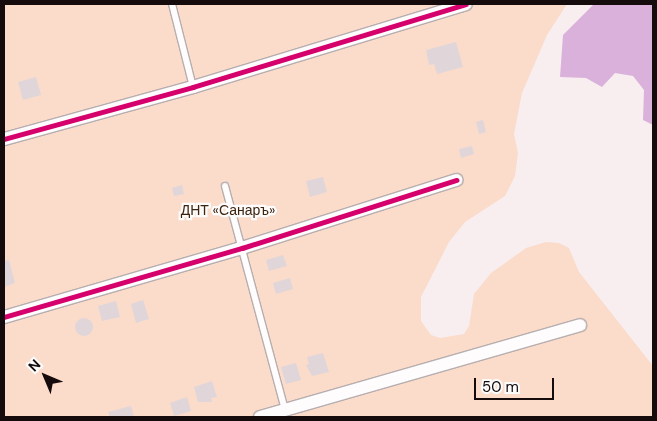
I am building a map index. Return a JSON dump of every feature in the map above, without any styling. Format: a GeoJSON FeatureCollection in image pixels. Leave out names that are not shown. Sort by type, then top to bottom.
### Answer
{"type":"FeatureCollection","features":[{"type":"Feature","properties":{"kind":"street"},"geometry":{"type":"LineString","coordinates":[[4,140],[193,87],[466,4]]}},
{"type":"Feature","properties":{"kind":"street"},"geometry":{"type":"LineString","coordinates":[[4,317],[242,248],[456,180]]}},
{"type":"Feature","properties":{"kind":"street"},"geometry":{"type":"LineString","coordinates":[[260,417],[580,325]]}},
{"type":"Feature","properties":{"kind":"lane"},"geometry":{"type":"LineString","coordinates":[[172,4],[193,87]]}},
{"type":"Feature","properties":{"kind":"lane"},"geometry":{"type":"LineString","coordinates":[[225,186],[286,410]]}},
{"type":"Feature","properties":{"kind":"green space","name":"ДНТ «Санаръ»"},"geometry":{"type":"Polygon","coordinates":[[[4,4],[567,4],[547,35],[522,93],[514,134],[518,153],[515,176],[505,196],[465,222],[449,242],[421,297],[421,321],[431,335],[440,338],[464,334],[469,326],[474,294],[491,273],[526,248],[546,242],[559,243],[569,248],[579,272],[653,366],[653,417],[4,417],[4,4]]]}},
{"type":"Feature","properties":{"kind":"shaded area"},"geometry":{"type":"Polygon","coordinates":[[[594,4],[653,4],[653,125],[643,120],[644,90],[633,76],[615,73],[602,87],[586,78],[560,77],[563,35],[594,4]]]}},
{"type":"Feature","properties":{"kind":"building"},"geometry":{"type":"Polygon","coordinates":[[[456,42],[463,67],[437,74],[434,64],[429,65],[426,50],[456,42]]]}},
{"type":"Feature","properties":{"kind":"building"},"geometry":{"type":"Polygon","coordinates":[[[36,77],[41,95],[23,100],[18,82],[36,77]]]}},
{"type":"Feature","properties":{"kind":"building"},"geometry":{"type":"Polygon","coordinates":[[[483,120],[486,132],[479,134],[476,122],[483,120]]]}},
{"type":"Feature","properties":{"kind":"building"},"geometry":{"type":"Polygon","coordinates":[[[472,146],[474,154],[461,158],[459,149],[472,146]]]}},
{"type":"Feature","properties":{"kind":"building"},"geometry":{"type":"Polygon","coordinates":[[[323,177],[327,192],[310,197],[306,181],[323,177]]]}},
{"type":"Feature","properties":{"kind":"building"},"geometry":{"type":"Polygon","coordinates":[[[182,185],[184,194],[174,196],[172,188],[182,185]]]}},
{"type":"Feature","properties":{"kind":"building"},"geometry":{"type":"Polygon","coordinates":[[[283,255],[287,266],[269,271],[266,260],[283,255]]]}},
{"type":"Feature","properties":{"kind":"building"},"geometry":{"type":"Polygon","coordinates":[[[9,260],[15,283],[4,287],[4,261],[9,260]]]}},
{"type":"Feature","properties":{"kind":"building"},"geometry":{"type":"Polygon","coordinates":[[[290,278],[293,289],[276,294],[273,283],[290,278]]]}},
{"type":"Feature","properties":{"kind":"building"},"geometry":{"type":"Polygon","coordinates":[[[143,300],[149,319],[136,323],[131,304],[143,300]]]}},
{"type":"Feature","properties":{"kind":"building"},"geometry":{"type":"Polygon","coordinates":[[[116,301],[120,317],[102,321],[98,306],[116,301]]]}},
{"type":"Feature","properties":{"kind":"building"},"geometry":{"type":"Polygon","coordinates":[[[80,318],[88,318],[93,323],[91,334],[80,336],[75,331],[75,323],[80,318]]]}},
{"type":"Feature","properties":{"kind":"building"},"geometry":{"type":"Polygon","coordinates":[[[323,353],[329,372],[312,376],[306,365],[309,364],[307,357],[323,353]]]}},
{"type":"Feature","properties":{"kind":"building"},"geometry":{"type":"Polygon","coordinates":[[[296,363],[301,380],[286,384],[281,367],[296,363]]]}},
{"type":"Feature","properties":{"kind":"building"},"geometry":{"type":"Polygon","coordinates":[[[212,381],[217,397],[211,398],[212,402],[198,402],[194,387],[212,381]]]}},
{"type":"Feature","properties":{"kind":"building"},"geometry":{"type":"Polygon","coordinates":[[[187,397],[191,411],[174,416],[170,403],[187,397]]]}},
{"type":"Feature","properties":{"kind":"building"},"geometry":{"type":"Polygon","coordinates":[[[131,406],[134,417],[110,417],[108,412],[131,406]]]}},
{"type":"Feature","properties":{"kind":"cycle path"},"geometry":{"type":"LineString","coordinates":[[4,139],[193,87],[466,4]]}},
{"type":"Feature","properties":{"kind":"cycle path"},"geometry":{"type":"LineString","coordinates":[[4,317],[242,248],[456,180]]}}]}
